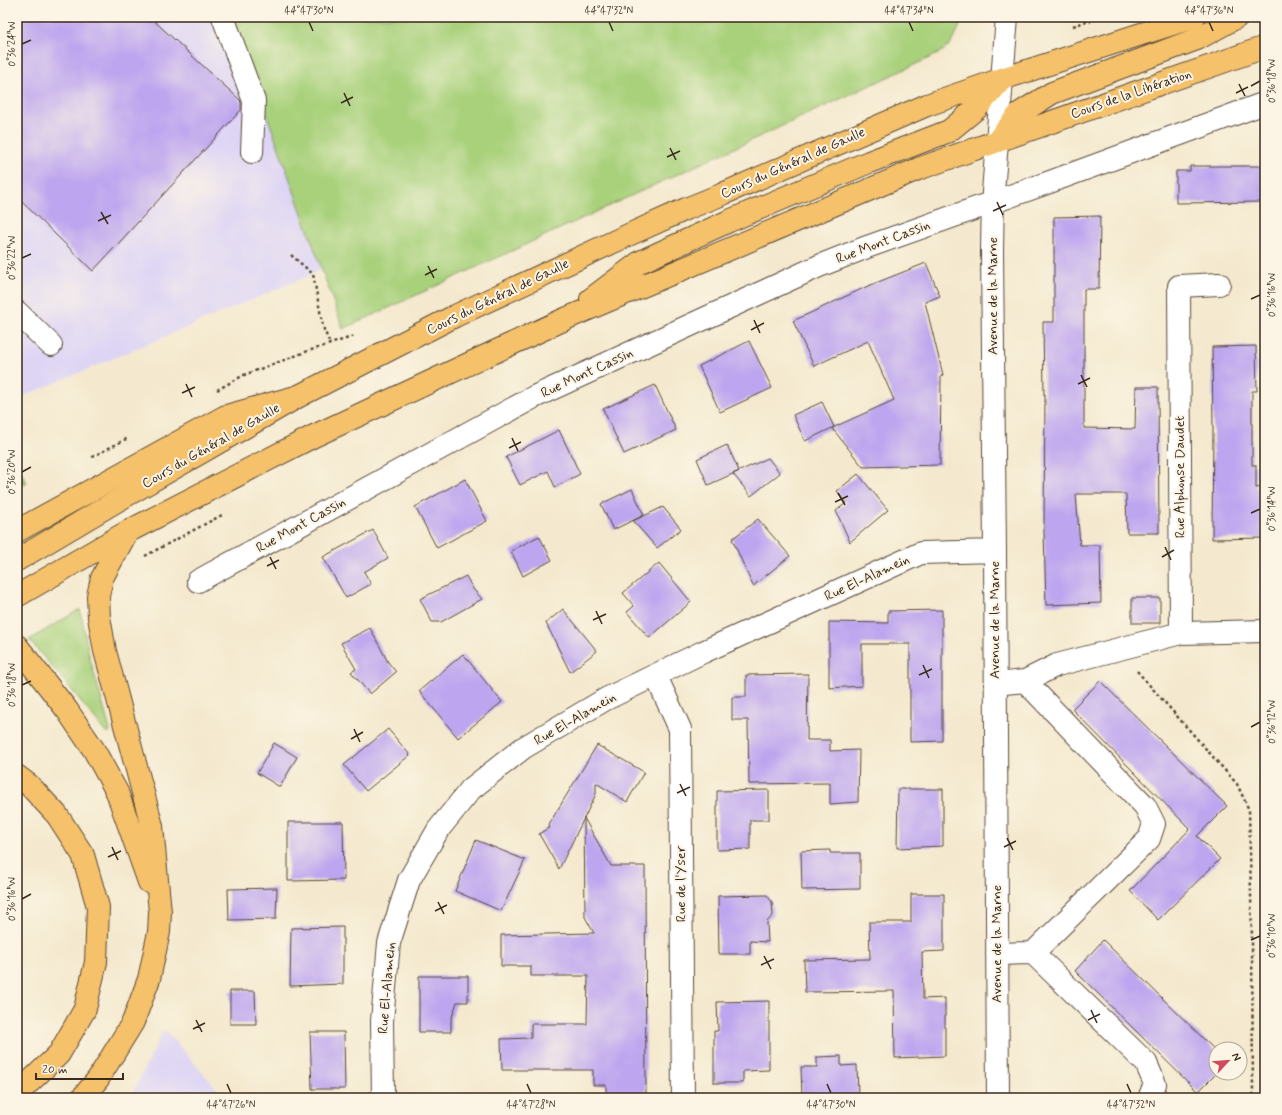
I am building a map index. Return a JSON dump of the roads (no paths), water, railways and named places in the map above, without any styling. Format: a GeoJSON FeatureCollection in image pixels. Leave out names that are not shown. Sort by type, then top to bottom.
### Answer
{"type":"FeatureCollection","features":[{"type":"Feature","properties":{"kind":"main road"},"geometry":{"type":"LineString","coordinates":[[565,319],[640,262],[729,221],[868,162],[949,130],[977,108],[1002,79],[1194,17]]}},
{"type":"Feature","properties":{"kind":"main road"},"geometry":{"type":"LineString","coordinates":[[17,596],[127,532],[314,436],[565,319],[884,183],[924,167],[996,142],[1020,113],[1052,93],[1197,39],[1236,17]]}},
{"type":"Feature","properties":{"kind":"main road","name":"Cours de la Libération"},"geometry":{"type":"LineString","coordinates":[[996,142],[1265,47]]}},
{"type":"Feature","properties":{"kind":"main road","name":"Cours du Général de Gaulle"},"geometry":{"type":"LineString","coordinates":[[17,560],[299,396],[455,316],[686,209],[927,105],[1002,79]]}},
{"type":"Feature","properties":{"kind":"main road"},"geometry":{"type":"LineString","coordinates":[[17,531],[226,416],[299,396]]}},
{"type":"Feature","properties":{"kind":"main road"},"geometry":{"type":"LineString","coordinates":[[82,1098],[98,1079],[133,1022],[149,979],[159,932],[160,912],[152,826],[105,651],[99,617],[98,596],[102,578],[127,532]]}},
{"type":"Feature","properties":{"kind":"main road"},"geometry":{"type":"LineString","coordinates":[[17,646],[67,710],[94,750],[117,792],[160,912]]}},
{"type":"Feature","properties":{"kind":"main road"},"geometry":{"type":"LineString","coordinates":[[17,776],[29,785],[57,815],[83,855],[98,907],[96,962],[85,1009],[59,1054],[17,1094]]}},
{"type":"Feature","properties":{"kind":"street"},"geometry":{"type":"LineString","coordinates":[[223,17],[254,101],[252,152]]}},
{"type":"Feature","properties":{"kind":"street","name":"Avenue de la Marne"},"geometry":{"type":"LineString","coordinates":[[998,1098],[995,551],[992,326],[993,202],[996,142],[1007,17]]}},
{"type":"Feature","properties":{"kind":"street","name":"Rue Mont Cassin"},"geometry":{"type":"LineString","coordinates":[[198,581],[534,397],[819,266],[867,247],[1265,103]]}},
{"type":"Feature","properties":{"kind":"street","name":"Rue Alphonse Daudet"},"geometry":{"type":"LineString","coordinates":[[1181,633],[1179,286],[1219,284]]}},
{"type":"Feature","properties":{"kind":"street"},"geometry":{"type":"LineString","coordinates":[[17,312],[51,345]]}},
{"type":"Feature","properties":{"kind":"street","name":"Rue El-Alamein"},"geometry":{"type":"LineString","coordinates":[[383,1098],[382,1021],[389,943],[409,880],[438,830],[471,788],[523,748],[606,700],[710,649],[921,553],[995,551]]}},
{"type":"Feature","properties":{"kind":"street"},"geometry":{"type":"LineString","coordinates":[[995,684],[1025,681],[1057,665],[1181,633],[1265,631]]}},
{"type":"Feature","properties":{"kind":"street","name":"Rue de l'Yser"},"geometry":{"type":"LineString","coordinates":[[656,676],[680,729],[683,1098]]}},
{"type":"Feature","properties":{"kind":"street"},"geometry":{"type":"LineString","coordinates":[[997,954],[1033,953],[1149,839],[1154,824],[1145,806],[1025,681]]}},
{"type":"Feature","properties":{"kind":"street"},"geometry":{"type":"LineString","coordinates":[[1033,953],[1146,1063],[1156,1084],[1150,1098]]}}]}
